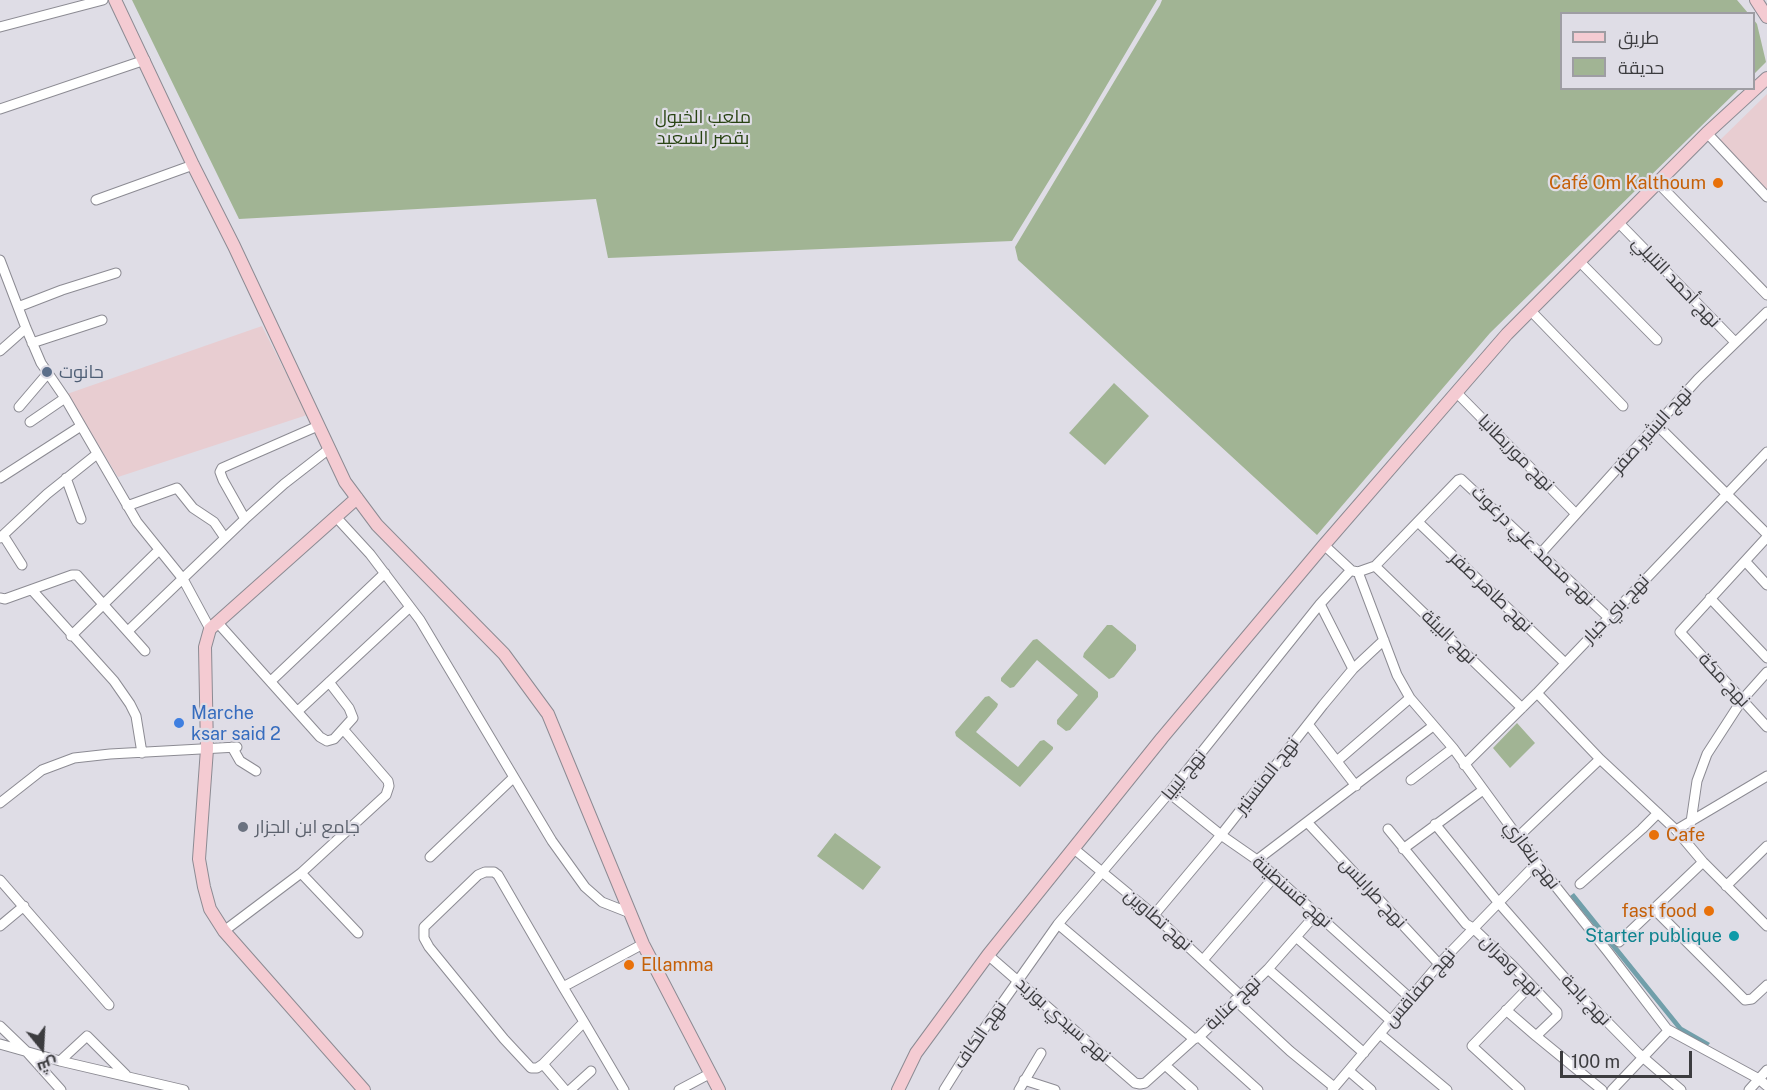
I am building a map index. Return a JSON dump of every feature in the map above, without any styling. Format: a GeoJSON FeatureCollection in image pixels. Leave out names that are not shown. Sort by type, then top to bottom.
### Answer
{"type":"FeatureCollection","features":[{"type":"Feature","properties":{"kind":"street"},"geometry":{"type":"LineString","coordinates":[[0,27],[103,0]]}},
{"type":"Feature","properties":{"kind":"street"},"geometry":{"type":"LineString","coordinates":[[115,0],[345,482],[377,525],[504,654],[548,714],[643,944],[719,1090]]}},
{"type":"Feature","properties":{"kind":"street"},"geometry":{"type":"LineString","coordinates":[[1756,0],[1767,17]]}},
{"type":"Feature","properties":{"kind":"street"},"geometry":{"type":"LineString","coordinates":[[0,109],[145,60]]}},
{"type":"Feature","properties":{"kind":"street"},"geometry":{"type":"LineString","coordinates":[[1755,89],[1767,78]]}},
{"type":"Feature","properties":{"kind":"street"},"geometry":{"type":"LineString","coordinates":[[898,1090],[916,1053],[988,955],[1162,738],[1324,545],[1507,334],[1657,182],[1754,90]]}},
{"type":"Feature","properties":{"kind":"street"},"geometry":{"type":"LineString","coordinates":[[1707,133],[1767,197]]}},
{"type":"Feature","properties":{"kind":"street"},"geometry":{"type":"LineString","coordinates":[[96,200],[193,165]]}},
{"type":"Feature","properties":{"kind":"street"},"geometry":{"type":"LineString","coordinates":[[1657,182],[1767,295]]}},
{"type":"Feature","properties":{"kind":"street","name":"نهج أحمد التليلي"},"geometry":{"type":"LineString","coordinates":[[1618,222],[1735,342]]}},
{"type":"Feature","properties":{"kind":"street"},"geometry":{"type":"LineString","coordinates":[[0,260],[32,343],[127,506],[183,579],[213,626],[270,681],[324,740],[331,741],[353,718],[352,713],[329,682]]}},
{"type":"Feature","properties":{"kind":"street"},"geometry":{"type":"LineString","coordinates":[[1579,261],[1657,340]]}},
{"type":"Feature","properties":{"kind":"street"},"geometry":{"type":"LineString","coordinates":[[18,307],[116,273]]}},
{"type":"Feature","properties":{"kind":"street"},"geometry":{"type":"LineString","coordinates":[[1530,310],[1623,406]]}},
{"type":"Feature","properties":{"kind":"street","name":"نهج البشير صفر"},"geometry":{"type":"LineString","coordinates":[[1541,553],[1698,379],[1767,312]]}},
{"type":"Feature","properties":{"kind":"street"},"geometry":{"type":"LineString","coordinates":[[32,343],[102,320]]}},
{"type":"Feature","properties":{"kind":"street"},"geometry":{"type":"LineString","coordinates":[[0,351],[26,328]]}},
{"type":"Feature","properties":{"kind":"street"},"geometry":{"type":"LineString","coordinates":[[19,407],[48,373]]}},
{"type":"Feature","properties":{"kind":"street","name":"نهج موريطانيا"},"geometry":{"type":"LineString","coordinates":[[1456,392],[1576,514]]}},
{"type":"Feature","properties":{"kind":"street"},"geometry":{"type":"LineString","coordinates":[[30,422],[65,398]]}},
{"type":"Feature","properties":{"kind":"street"},"geometry":{"type":"LineString","coordinates":[[0,478],[81,426]]}},
{"type":"Feature","properties":{"kind":"street"},"geometry":{"type":"LineString","coordinates":[[245,519],[223,480],[220,470],[226,465],[318,426]]}},
{"type":"Feature","properties":{"kind":"street"},"geometry":{"type":"LineString","coordinates":[[1657,426],[1767,535],[1710,598],[1767,658]]}},
{"type":"Feature","properties":{"kind":"street"},"geometry":{"type":"LineString","coordinates":[[128,631],[245,519],[329,448]]}},
{"type":"Feature","properties":{"kind":"street","name":"نهج بني خيار"},"geometry":{"type":"LineString","coordinates":[[1464,765],[1537,693],[1767,452]]}},
{"type":"Feature","properties":{"kind":"street"},"geometry":{"type":"LineString","coordinates":[[22,565],[2,536],[66,478],[97,454]]}},
{"type":"Feature","properties":{"kind":"street"},"geometry":{"type":"LineString","coordinates":[[66,478],[81,519]]}},
{"type":"Feature","properties":{"kind":"street","name":"نهج محمد علي درغوث"},"geometry":{"type":"LineString","coordinates":[[1354,571],[1375,566],[1461,479],[1608,617]]}},
{"type":"Feature","properties":{"kind":"street"},"geometry":{"type":"LineString","coordinates":[[127,506],[177,488],[193,508],[214,522],[225,538]]}},
{"type":"Feature","properties":{"kind":"street"},"geometry":{"type":"LineString","coordinates":[[357,498],[213,626],[205,647],[207,749],[199,859],[210,909],[224,931],[364,1090]]}},
{"type":"Feature","properties":{"kind":"street"},"geometry":{"type":"LineString","coordinates":[[336,517],[385,573],[420,620],[513,778],[552,841],[585,887],[602,902],[630,913]]}},
{"type":"Feature","properties":{"kind":"street","name":"نهج طاهر صفر"},"geometry":{"type":"LineString","coordinates":[[1418,522],[1565,663]]}},
{"type":"Feature","properties":{"kind":"street","name":"نهج بنغازي"},"geometry":{"type":"LineString","coordinates":[[1324,545],[1354,571],[1397,675],[1410,698],[1452,748],[1537,863],[1668,1031],[1759,1079],[1767,1086]]}},
{"type":"Feature","properties":{"kind":"street"},"geometry":{"type":"LineString","coordinates":[[72,636],[159,550]]}},
{"type":"Feature","properties":{"kind":"street"},"geometry":{"type":"LineString","coordinates":[[1745,561],[1767,585]]}},
{"type":"Feature","properties":{"kind":"street","name":"نهج البيئة"},"geometry":{"type":"LineString","coordinates":[[1375,566],[1522,708]]}},
{"type":"Feature","properties":{"kind":"street","name":"نهج ليبيا"},"geometry":{"type":"LineString","coordinates":[[1019,982],[1058,924],[1169,793],[1320,604],[1354,571]]}},
{"type":"Feature","properties":{"kind":"street"},"geometry":{"type":"LineString","coordinates":[[270,681],[385,573]]}},
{"type":"Feature","properties":{"kind":"street"},"geometry":{"type":"LineString","coordinates":[[0,598],[5,599],[77,575],[145,651]]}},
{"type":"Feature","properties":{"kind":"street"},"geometry":{"type":"LineString","coordinates":[[32,590],[114,681],[130,704],[136,716],[142,753]]}},
{"type":"Feature","properties":{"kind":"street","name":"نهج مكة"},"geometry":{"type":"LineString","coordinates":[[1710,598],[1681,630],[1681,633],[1767,727]]}},
{"type":"Feature","properties":{"kind":"street"},"geometry":{"type":"LineString","coordinates":[[1320,604],[1353,669]]}},
{"type":"Feature","properties":{"kind":"street"},"geometry":{"type":"LineString","coordinates":[[298,711],[410,607]]}},
{"type":"Feature","properties":{"kind":"street","name":"نهج المنستير"},"geometry":{"type":"LineString","coordinates":[[1154,915],[1353,669],[1384,640]]}},
{"type":"Feature","properties":{"kind":"street"},"geometry":{"type":"LineString","coordinates":[[1691,822],[1697,781],[1707,754],[1742,700],[1767,672]]}},
{"type":"Feature","properties":{"kind":"street"},"geometry":{"type":"LineString","coordinates":[[1537,693],[1600,759],[1676,830],[1703,862],[1767,926]]}},
{"type":"Feature","properties":{"kind":"street"},"geometry":{"type":"LineString","coordinates":[[1337,761],[1410,698]]}},
{"type":"Feature","properties":{"kind":"street"},"geometry":{"type":"LineString","coordinates":[[1308,724],[1356,786]]}},
{"type":"Feature","properties":{"kind":"street"},"geometry":{"type":"LineString","coordinates":[[1257,860],[1433,726]]}},
{"type":"Feature","properties":{"kind":"street"},"geometry":{"type":"LineString","coordinates":[[224,931],[302,873],[382,800],[388,790],[388,781],[343,729]]}},
{"type":"Feature","properties":{"kind":"street"},"geometry":{"type":"LineString","coordinates":[[2,797],[42,770],[74,758],[110,754],[234,747],[240,761],[256,771]]}},
{"type":"Feature","properties":{"kind":"street"},"geometry":{"type":"LineString","coordinates":[[1411,780],[1452,748]]}},
{"type":"Feature","properties":{"kind":"street"},"geometry":{"type":"LineString","coordinates":[[1519,836],[1600,759]]}},
{"type":"Feature","properties":{"kind":"street"},"geometry":{"type":"LineString","coordinates":[[1676,830],[1767,776]]}},
{"type":"Feature","properties":{"kind":"street"},"geometry":{"type":"LineString","coordinates":[[430,857],[513,778]]}},
{"type":"Feature","properties":{"kind":"street"},"geometry":{"type":"LineString","coordinates":[[1403,849],[1483,790]]}},
{"type":"Feature","properties":{"kind":"street","name":"نهج قسنطينة"},"geometry":{"type":"LineString","coordinates":[[1169,793],[1221,835],[1257,860],[1410,998]]}},
{"type":"Feature","properties":{"kind":"street"},"geometry":{"type":"LineString","coordinates":[[1580,884],[1658,813]]}},
{"type":"Feature","properties":{"kind":"street","name":"نهج طرابلس"},"geometry":{"type":"LineString","coordinates":[[1307,822],[1439,964]]}},
{"type":"Feature","properties":{"kind":"street","name":"نهج باجة"},"geometry":{"type":"LineString","coordinates":[[1435,824],[1498,902],[1570,984],[1642,1057],[1681,1090]]}},
{"type":"Feature","properties":{"kind":"street","name":"نهج وهران"},"geometry":{"type":"LineString","coordinates":[[1388,829],[1466,924],[1473,928],[1558,1014],[1536,1036]]}},
{"type":"Feature","properties":{"kind":"street"},"geometry":{"type":"LineString","coordinates":[[1726,886],[1767,846]]}},
{"type":"Feature","properties":{"kind":"street","name":"نهج تطاوين"},"geometry":{"type":"LineString","coordinates":[[1072,848],[1154,915],[1203,960],[1290,1050],[1333,1088]]}},
{"type":"Feature","properties":{"kind":"street"},"geometry":{"type":"LineString","coordinates":[[1619,942],[1703,862]]}},
{"type":"Feature","properties":{"kind":"street","name":"نهج صفاقس"},"geometry":{"type":"LineString","coordinates":[[1333,1088],[1439,964],[1537,863]]}},
{"type":"Feature","properties":{"kind":"street"},"geometry":{"type":"LineString","coordinates":[[584,1022],[543,1064],[537,1068],[531,1068],[504,1039],[429,947],[424,938],[424,927],[478,875],[485,872],[494,872],[498,875],[624,1090]]}},
{"type":"Feature","properties":{"kind":"street"},"geometry":{"type":"LineString","coordinates":[[302,873],[358,933]]}},
{"type":"Feature","properties":{"kind":"street"},"geometry":{"type":"LineString","coordinates":[[1203,960],[1275,876]]}},
{"type":"Feature","properties":{"kind":"street"},"geometry":{"type":"LineString","coordinates":[[0,880],[109,1005]]}},
{"type":"Feature","properties":{"kind":"street"},"geometry":{"type":"LineString","coordinates":[[0,926],[24,906]]}},
{"type":"Feature","properties":{"kind":"street"},"geometry":{"type":"LineString","coordinates":[[1654,909],[1745,1000],[1752,999],[1767,985]]}},
{"type":"Feature","properties":{"kind":"street","name":"نهج عنابة"},"geometry":{"type":"LineString","coordinates":[[1143,1083],[1196,1038],[1268,969],[1317,913]]}},
{"type":"Feature","properties":{"kind":"street"},"geometry":{"type":"LineString","coordinates":[[1058,924],[1258,1090]]}},
{"type":"Feature","properties":{"kind":"street"},"geometry":{"type":"LineString","coordinates":[[1296,936],[1391,1021]]}},
{"type":"Feature","properties":{"kind":"street"},"geometry":{"type":"LineString","coordinates":[[563,987],[643,944]]}},
{"type":"Feature","properties":{"kind":"street","name":"نهج سيدي بوزيد"},"geometry":{"type":"LineString","coordinates":[[988,955],[1126,1075],[1154,1090]]}},
{"type":"Feature","properties":{"kind":"street"},"geometry":{"type":"LineString","coordinates":[[1268,969],[1364,1053]]}},
{"type":"Feature","properties":{"kind":"street","name":"نهج الكاف"},"geometry":{"type":"LineString","coordinates":[[944,1090],[969,1050],[1019,982]]}},
{"type":"Feature","properties":{"kind":"street"},"geometry":{"type":"LineString","coordinates":[[1520,1090],[1472,1046],[1531,985]]}},
{"type":"Feature","properties":{"kind":"street"},"geometry":{"type":"LineString","coordinates":[[1506,1010],[1602,1090]]}},
{"type":"Feature","properties":{"kind":"street"},"geometry":{"type":"LineString","coordinates":[[0,1026],[61,1090]]}},
{"type":"Feature","properties":{"kind":"street"},"geometry":{"type":"LineString","coordinates":[[1612,1090],[1668,1031]]}},
{"type":"Feature","properties":{"kind":"street"},"geometry":{"type":"LineString","coordinates":[[1380,1034],[1447,1090]]}},
{"type":"Feature","properties":{"kind":"street"},"geometry":{"type":"LineString","coordinates":[[60,1061],[87,1036],[126,1075]]}},
{"type":"Feature","properties":{"kind":"street"},"geometry":{"type":"LineString","coordinates":[[0,1044],[181,1090]]}},
{"type":"Feature","properties":{"kind":"street"},"geometry":{"type":"LineString","coordinates":[[1019,1090],[1041,1053]]}},
{"type":"Feature","properties":{"kind":"street"},"geometry":{"type":"LineString","coordinates":[[543,1064],[565,1090]]}},
{"type":"Feature","properties":{"kind":"street"},"geometry":{"type":"LineString","coordinates":[[1165,1065],[1193,1090]]}},
{"type":"Feature","properties":{"kind":"street"},"geometry":{"type":"LineString","coordinates":[[1749,1090],[1767,1070]]}},
{"type":"Feature","properties":{"kind":"street"},"geometry":{"type":"LineString","coordinates":[[570,1090],[591,1071]]}},
{"type":"Feature","properties":{"kind":"street"},"geometry":{"type":"LineString","coordinates":[[1349,1071],[1371,1090]]}},
{"type":"Feature","properties":{"kind":"street"},"geometry":{"type":"LineString","coordinates":[[679,1090],[711,1073]]}},
{"type":"Feature","properties":{"kind":"street"},"geometry":{"type":"LineString","coordinates":[[1024,1080],[1055,1090]]}},
{"type":"Feature","properties":{"kind":"shaded area"},"geometry":{"type":"Polygon","coordinates":[[[1767,94],[1767,195],[1718,142],[1767,94]]]}},
{"type":"Feature","properties":{"kind":"shaded area"},"geometry":{"type":"Polygon","coordinates":[[[262,326],[307,415],[118,477],[67,394],[262,326]]]}},
{"type":"Feature","properties":{"kind":"green space","name":"ملعب الخيول بقصر السعيد"},"geometry":{"type":"Polygon","coordinates":[[[132,0],[1157,0],[1012,241],[608,258],[596,199],[239,219],[132,0]]]}},
{"type":"Feature","properties":{"kind":"green space"},"geometry":{"type":"Polygon","coordinates":[[[1162,0],[1737,0],[1747,12],[1560,12],[1560,90],[1738,90],[1490,333],[1317,535],[1018,260],[1015,247],[1162,0]]]}},
{"type":"Feature","properties":{"kind":"green space"},"geometry":{"type":"Polygon","coordinates":[[[1755,21],[1757,24],[1766,62],[1755,73],[1755,21]]]}},
{"type":"Feature","properties":{"kind":"green space"},"geometry":{"type":"Polygon","coordinates":[[[1114,383],[1149,416],[1105,465],[1069,433],[1114,383]]]}},
{"type":"Feature","properties":{"kind":"green space"},"geometry":{"type":"Polygon","coordinates":[[[1107,625],[1112,625],[1136,645],[1136,650],[1114,677],[1109,679],[1083,657],[1107,625]]]}},
{"type":"Feature","properties":{"kind":"green space"},"geometry":{"type":"Polygon","coordinates":[[[1037,639],[1098,692],[1098,697],[1070,730],[1066,731],[1057,724],[1057,720],[1078,695],[1037,660],[1014,687],[1010,688],[1001,681],[1001,678],[1033,640],[1037,639]]]}},
{"type":"Feature","properties":{"kind":"green space"},"geometry":{"type":"Polygon","coordinates":[[[989,696],[998,704],[997,707],[976,732],[1018,767],[1040,741],[1044,740],[1053,747],[1020,787],[956,736],[955,732],[985,697],[989,696]]]}},
{"type":"Feature","properties":{"kind":"green space"},"geometry":{"type":"Polygon","coordinates":[[[1517,723],[1535,743],[1510,768],[1493,748],[1517,723]]]}},
{"type":"Feature","properties":{"kind":"green space"},"geometry":{"type":"Polygon","coordinates":[[[835,833],[881,867],[863,890],[817,856],[835,833]]]}},
{"type":"Feature","properties":{"kind":"water"},"geometry":{"type":"Polygon","coordinates":[[[1574,893],[1682,1027],[1710,1043],[1706,1048],[1680,1032],[1570,896],[1574,893]]]}},
{"type":"Feature","properties":{"kind":"place","name":"Café Om Kalthoum"},"geometry":{"type":"Point","coordinates":[1718,183]}},
{"type":"Feature","properties":{"kind":"place","name":"حانوت"},"geometry":{"type":"Point","coordinates":[47,372]}},
{"type":"Feature","properties":{"kind":"place","name":"Marche ksar said 2"},"geometry":{"type":"Point","coordinates":[179,723]}},
{"type":"Feature","properties":{"kind":"place","name":"جامع ابن الجزار"},"geometry":{"type":"Point","coordinates":[243,827]}},
{"type":"Feature","properties":{"kind":"place","name":"Cafe"},"geometry":{"type":"Point","coordinates":[1654,835]}},
{"type":"Feature","properties":{"kind":"place","name":"fast food"},"geometry":{"type":"Point","coordinates":[1709,911]}},
{"type":"Feature","properties":{"kind":"place","name":"Starter publique"},"geometry":{"type":"Point","coordinates":[1734,936]}},
{"type":"Feature","properties":{"kind":"place","name":"Ellamma"},"geometry":{"type":"Point","coordinates":[629,965]}}]}
